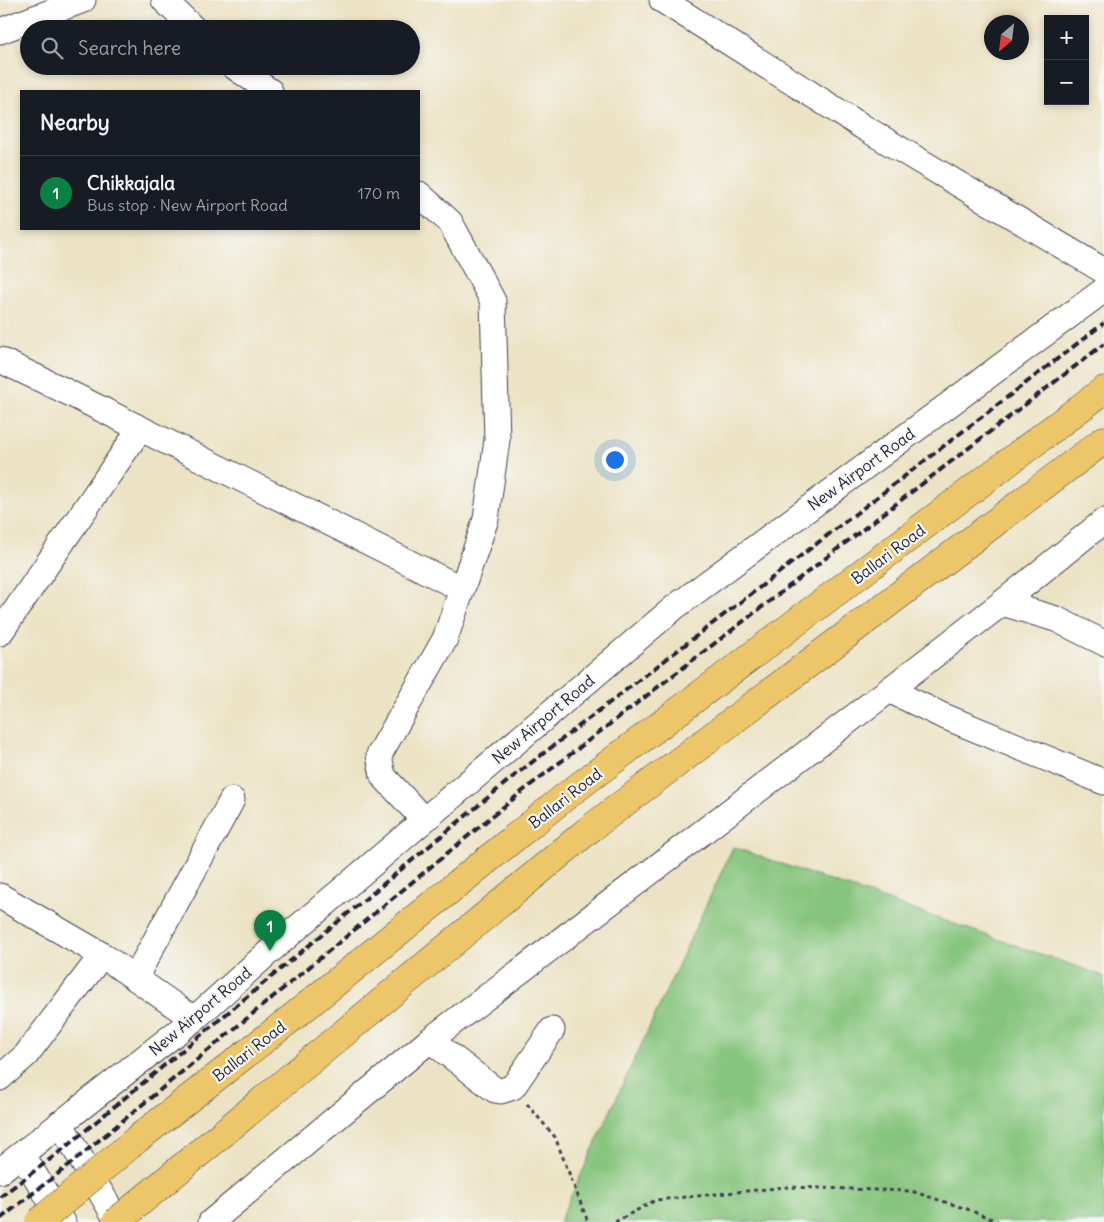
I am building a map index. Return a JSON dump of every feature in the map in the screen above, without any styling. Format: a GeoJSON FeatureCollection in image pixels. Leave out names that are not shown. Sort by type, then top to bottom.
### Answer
{"type":"FeatureCollection","features":[{"type":"Feature","properties":{"kind":"highway","name":"Ballari Road"},"geometry":{"type":"LineString","coordinates":[[38,1222],[136,1140],[290,1019],[566,796],[1104,390]]}},
{"type":"Feature","properties":{"kind":"highway"},"geometry":{"type":"LineString","coordinates":[[117,1222],[591,828],[1104,440]]}},
{"type":"Feature","properties":{"kind":"street"},"geometry":{"type":"LineString","coordinates":[[29,20],[83,0]]}},
{"type":"Feature","properties":{"kind":"street"},"geometry":{"type":"LineString","coordinates":[[164,0],[185,20]]}},
{"type":"Feature","properties":{"kind":"street"},"geometry":{"type":"LineString","coordinates":[[662,0],[863,127],[1104,271]]}},
{"type":"Feature","properties":{"kind":"street"},"geometry":{"type":"LineString","coordinates":[[0,31],[20,24]]}},
{"type":"Feature","properties":{"kind":"street"},"geometry":{"type":"LineString","coordinates":[[246,75],[269,90]]}},
{"type":"Feature","properties":{"kind":"street"},"geometry":{"type":"LineString","coordinates":[[420,195],[450,222],[493,301],[497,440],[486,519],[445,639],[379,755],[383,776],[424,820]]}},
{"type":"Feature","properties":{"kind":"street","name":"New Airport Road"},"geometry":{"type":"LineString","coordinates":[[0,1171],[194,1019],[270,951],[675,607],[1104,290]]}},
{"type":"Feature","properties":{"kind":"street"},"geometry":{"type":"LineString","coordinates":[[0,360],[462,589]]}},
{"type":"Feature","properties":{"kind":"street"},"geometry":{"type":"LineString","coordinates":[[0,633],[140,429]]}},
{"type":"Feature","properties":{"kind":"street"},"geometry":{"type":"LineString","coordinates":[[210,1222],[430,1040],[1002,603],[1104,521]]}},
{"type":"Feature","properties":{"kind":"street"},"geometry":{"type":"LineString","coordinates":[[1002,603],[1056,620],[1104,642]]}},
{"type":"Feature","properties":{"kind":"street"},"geometry":{"type":"LineString","coordinates":[[889,690],[941,715],[1104,782]]}},
{"type":"Feature","properties":{"kind":"street"},"geometry":{"type":"LineString","coordinates":[[135,978],[232,800]]}},
{"type":"Feature","properties":{"kind":"street"},"geometry":{"type":"LineString","coordinates":[[0,896],[102,955],[194,1019]]}},
{"type":"Feature","properties":{"kind":"street"},"geometry":{"type":"LineString","coordinates":[[0,1078],[26,1055],[102,955]]}},
{"type":"Feature","properties":{"kind":"street"},"geometry":{"type":"LineString","coordinates":[[430,1040],[494,1090],[501,1091],[513,1087],[552,1030]]}},
{"type":"Feature","properties":{"kind":"street"},"geometry":{"type":"LineString","coordinates":[[60,1123],[117,1222]]}},
{"type":"Feature","properties":{"kind":"street"},"geometry":{"type":"LineString","coordinates":[[22,1154],[62,1222]]}},
{"type":"Feature","properties":{"kind":"path"},"geometry":{"type":"LineString","coordinates":[[513,1087],[555,1137],[588,1222]]}},
{"type":"Feature","properties":{"kind":"path"},"geometry":{"type":"LineString","coordinates":[[616,1222],[656,1200],[787,1187],[911,1190],[1000,1222]]}},
{"type":"Feature","properties":{"kind":"green space"},"geometry":{"type":"Polygon","coordinates":[[[733,847],[1104,976],[1104,1222],[559,1222],[733,847]]]}},
{"type":"Feature","properties":{"kind":"railway"},"geometry":{"type":"LineString","coordinates":[[0,1197],[57,1154],[514,776],[1104,323]]}},
{"type":"Feature","properties":{"kind":"railway"},"geometry":{"type":"LineString","coordinates":[[0,1219],[69,1165],[524,790],[1104,344]]}},
{"type":"Feature","properties":{"kind":"place","name":"Chikkajala"},"geometry":{"type":"Point","coordinates":[270,951]}}]}
